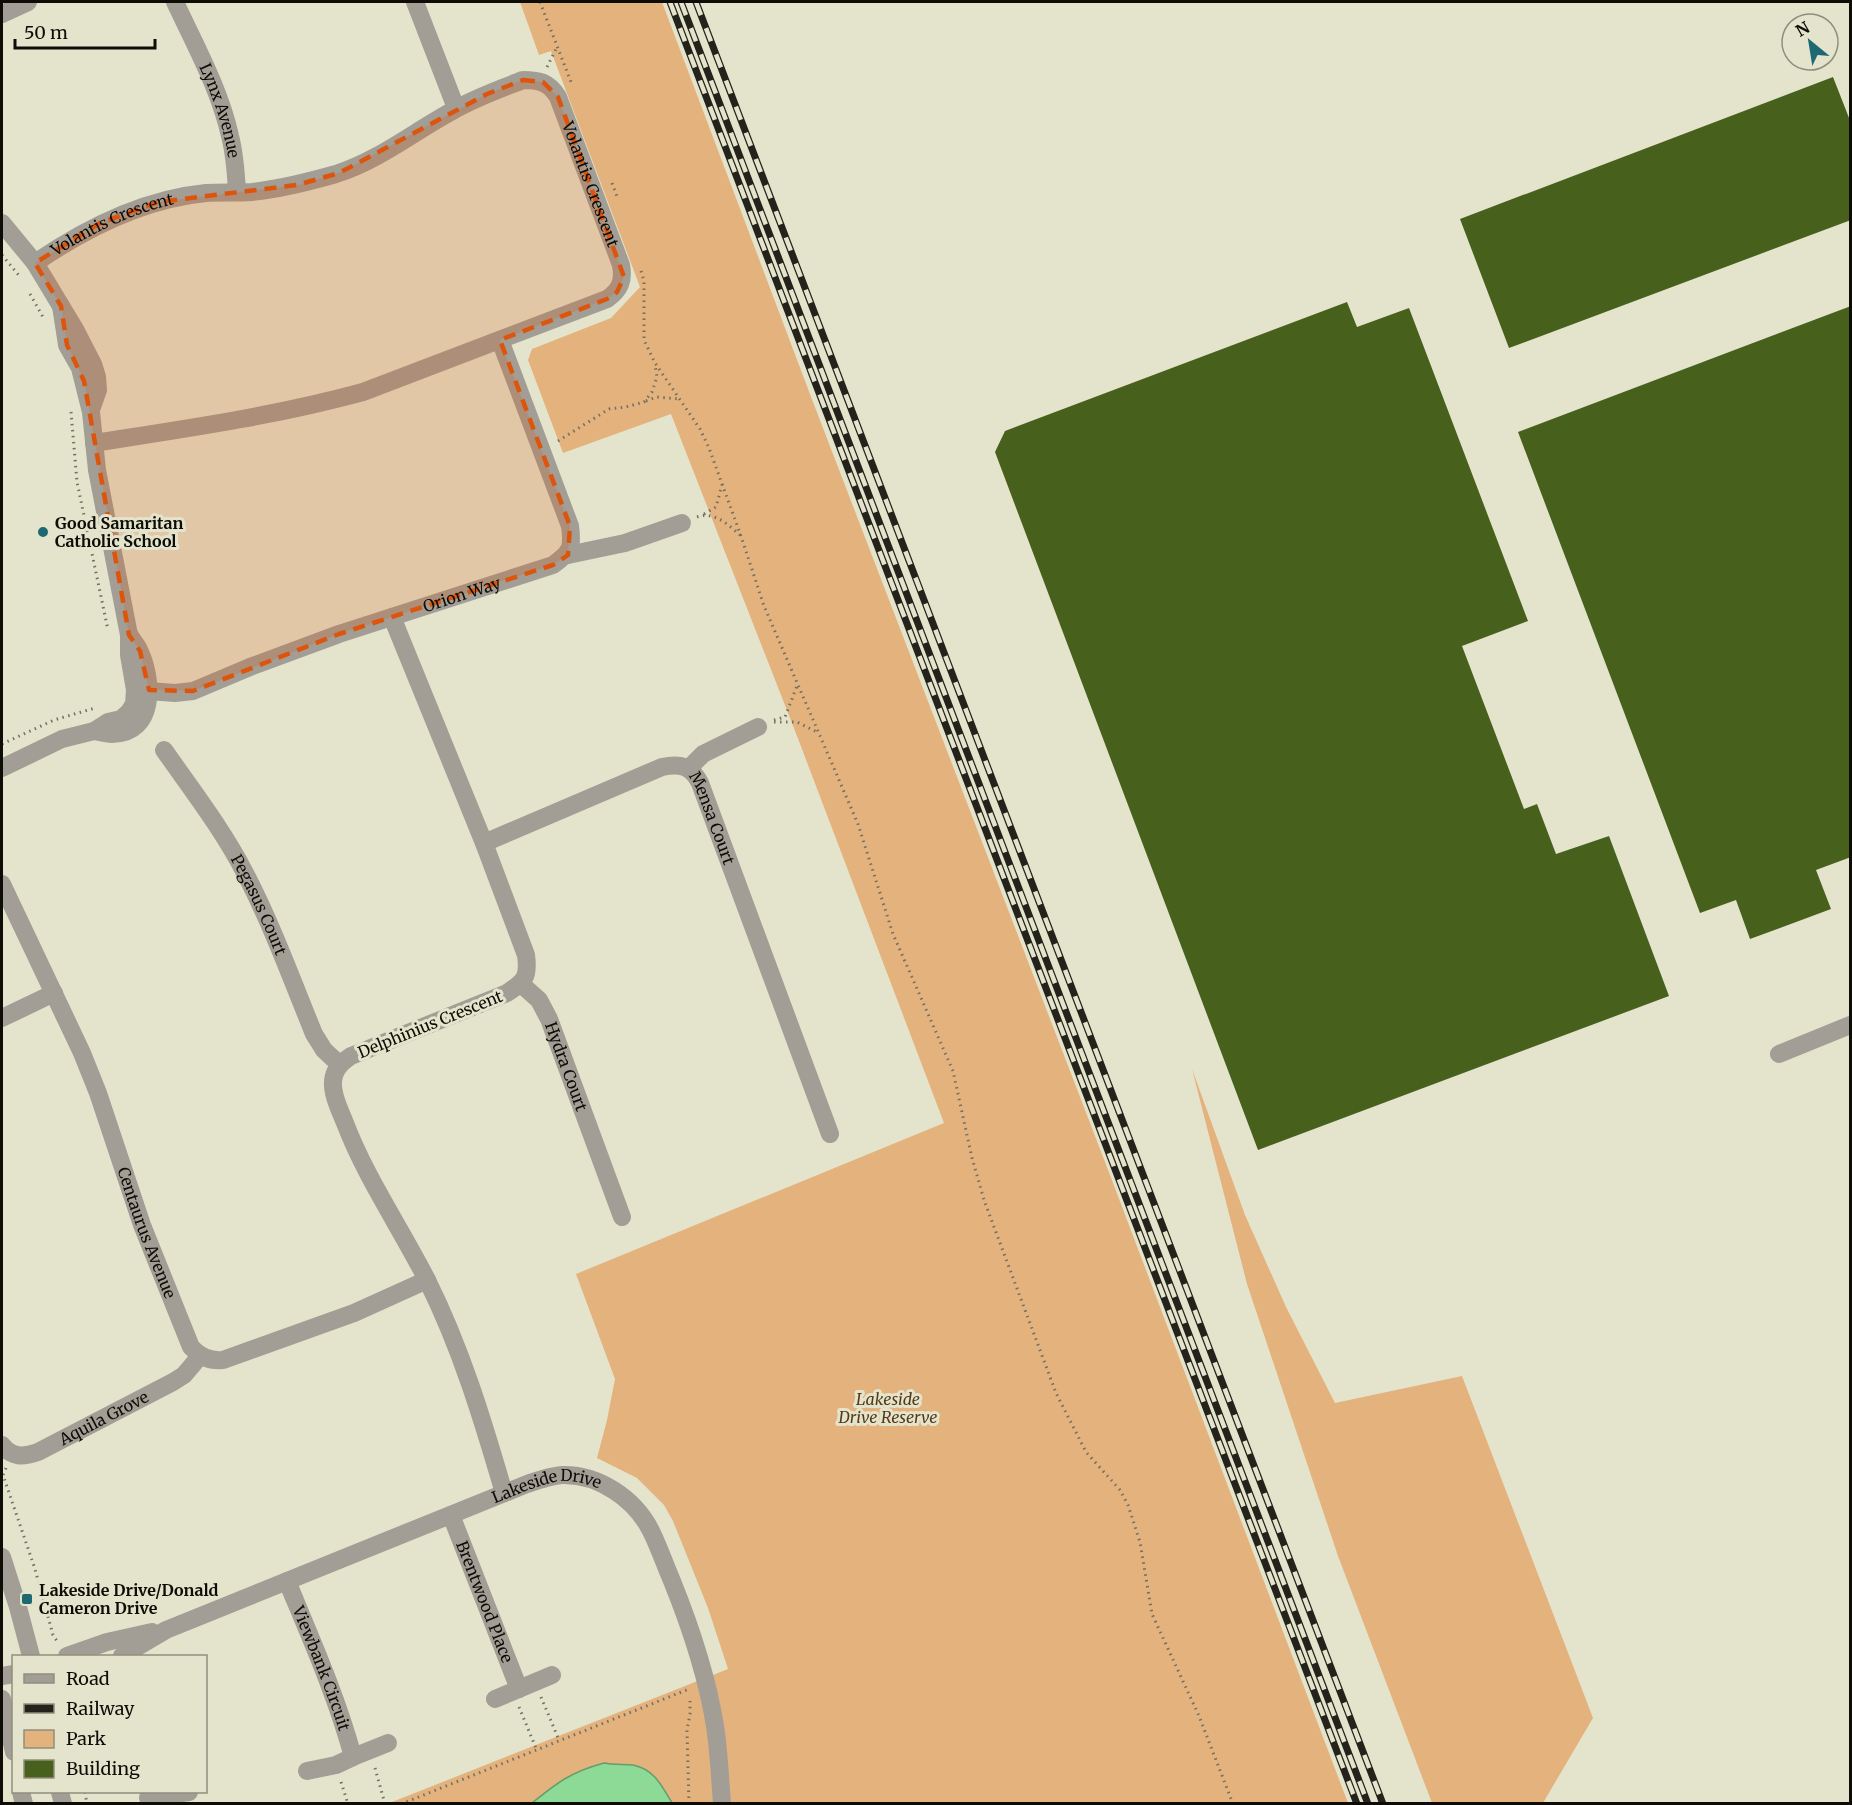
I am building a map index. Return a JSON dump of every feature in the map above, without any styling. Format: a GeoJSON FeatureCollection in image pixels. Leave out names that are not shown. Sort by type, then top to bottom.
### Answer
{"type":"FeatureCollection","features":[{"type":"Feature","properties":{"kind":"street"},"geometry":{"type":"LineString","coordinates":[[2,14],[28,2]]}},
{"type":"Feature","properties":{"kind":"street","name":"Lynx Avenue"},"geometry":{"type":"LineString","coordinates":[[175,2],[218,98],[236,163],[237,192]]}},
{"type":"Feature","properties":{"kind":"street"},"geometry":{"type":"LineString","coordinates":[[414,2],[456,108]]}},
{"type":"Feature","properties":{"kind":"street","name":"Volantis Crescent"},"geometry":{"type":"LineString","coordinates":[[35,263],[100,223],[158,202],[205,193],[297,185],[339,173],[371,159],[456,108],[523,80],[543,82],[552,88],[558,97],[621,265],[624,277],[617,292],[607,299],[363,392],[324,403],[169,432],[94,443]]}},
{"type":"Feature","properties":{"kind":"street"},"geometry":{"type":"LineString","coordinates":[[2,223],[35,263],[61,306],[66,345],[80,369],[91,412],[97,470],[129,635],[129,655],[142,690],[129,712],[121,718],[108,722],[94,731],[62,739],[2,768]]}},
{"type":"Feature","properties":{"kind":"street"},"geometry":{"type":"LineString","coordinates":[[500,340],[570,526],[572,542],[568,555]]}},
{"type":"Feature","properties":{"kind":"street","name":"Orion Way"},"geometry":{"type":"LineString","coordinates":[[142,690],[175,693],[193,691],[250,667],[392,617],[553,565],[568,555],[625,543],[682,523]]}},
{"type":"Feature","properties":{"kind":"street","name":"Delphinius Crescent"},"geometry":{"type":"LineString","coordinates":[[392,617],[484,843],[526,955],[528,970],[521,984],[507,993],[351,1056],[339,1064],[332,1077],[334,1094],[352,1142],[427,1280],[454,1341],[482,1416],[504,1493]]}},
{"type":"Feature","properties":{"kind":"street"},"geometry":{"type":"LineString","coordinates":[[689,768],[703,754],[758,727]]}},
{"type":"Feature","properties":{"kind":"street","name":"Pegasus Court"},"geometry":{"type":"LineString","coordinates":[[164,750],[245,871],[266,914],[314,1034],[324,1050],[339,1064]]}},
{"type":"Feature","properties":{"kind":"street","name":"Mensa Court"},"geometry":{"type":"LineString","coordinates":[[484,843],[662,766],[676,764],[689,768],[696,774],[700,783],[830,1134]]}},
{"type":"Feature","properties":{"kind":"street","name":"Centaurus Avenue"},"geometry":{"type":"LineString","coordinates":[[2,884],[98,1093],[125,1178],[158,1268],[191,1347],[200,1356]]}},
{"type":"Feature","properties":{"kind":"street","name":"Hydra Court"},"geometry":{"type":"LineString","coordinates":[[521,984],[539,1000],[549,1019],[622,1217]]}},
{"type":"Feature","properties":{"kind":"street"},"geometry":{"type":"LineString","coordinates":[[2,1018],[54,993]]}},
{"type":"Feature","properties":{"kind":"street"},"geometry":{"type":"LineString","coordinates":[[1779,1054],[1851,1025]]}},
{"type":"Feature","properties":{"kind":"street"},"geometry":{"type":"LineString","coordinates":[[200,1356],[211,1361],[223,1360],[354,1313],[427,1280]]}},
{"type":"Feature","properties":{"kind":"street","name":"Aquila Grove"},"geometry":{"type":"LineString","coordinates":[[2,1445],[12,1454],[25,1456],[38,1452],[173,1382],[184,1375],[200,1356]]}},
{"type":"Feature","properties":{"kind":"street","name":"Lakeside Drive"},"geometry":{"type":"LineString","coordinates":[[63,1650],[107,1642],[134,1649],[166,1630],[504,1493],[544,1478],[564,1475],[584,1478],[604,1485],[622,1496],[638,1511],[651,1530],[676,1593],[704,1675],[715,1726],[722,1803]]}},
{"type":"Feature","properties":{"kind":"street","name":"Brentwood Place"},"geometry":{"type":"LineString","coordinates":[[451,1515],[515,1690]]}},
{"type":"Feature","properties":{"kind":"street"},"geometry":{"type":"LineString","coordinates":[[2,1557],[31,1655]]}},
{"type":"Feature","properties":{"kind":"street","name":"Viewbank Circuit"},"geometry":{"type":"LineString","coordinates":[[286,1581],[345,1727],[361,1754]]}},
{"type":"Feature","properties":{"kind":"street"},"geometry":{"type":"LineString","coordinates":[[515,1690],[552,1675]]}},
{"type":"Feature","properties":{"kind":"street"},"geometry":{"type":"LineString","coordinates":[[2,1700],[12,1743]]}},
{"type":"Feature","properties":{"kind":"street"},"geometry":{"type":"LineString","coordinates":[[307,1771],[336,1765],[388,1743]]}},
{"type":"Feature","properties":{"kind":"street"},"geometry":{"type":"LineString","coordinates":[[148,1798],[167,1793]]}},
{"type":"Feature","properties":{"kind":"path"},"geometry":{"type":"LineString","coordinates":[[540,2],[574,89]]}},
{"type":"Feature","properties":{"kind":"path"},"geometry":{"type":"LineString","coordinates":[[612,183],[619,204]]}},
{"type":"Feature","properties":{"kind":"path"},"geometry":{"type":"LineString","coordinates":[[2,255],[24,283]]}},
{"type":"Feature","properties":{"kind":"path"},"geometry":{"type":"LineString","coordinates":[[641,270],[644,281],[644,340],[655,363],[700,429],[741,536],[764,606],[858,824],[893,934],[953,1071],[972,1158],[984,1200],[1056,1393],[1086,1452],[1120,1490],[1128,1504],[1140,1542],[1152,1614],[1199,1716],[1233,1803]]}},
{"type":"Feature","properties":{"kind":"path"},"geometry":{"type":"LineString","coordinates":[[27,288],[47,325]]}},
{"type":"Feature","properties":{"kind":"path"},"geometry":{"type":"LineString","coordinates":[[644,402],[652,392],[657,377],[655,363]]}},
{"type":"Feature","properties":{"kind":"path"},"geometry":{"type":"LineString","coordinates":[[541,451],[609,409],[626,407],[657,397],[681,399]]}},
{"type":"Feature","properties":{"kind":"path"},"geometry":{"type":"LineString","coordinates":[[69,402],[77,482],[109,634]]}},
{"type":"Feature","properties":{"kind":"path"},"geometry":{"type":"LineString","coordinates":[[682,523],[716,507],[722,484]]}},
{"type":"Feature","properties":{"kind":"path"},"geometry":{"type":"LineString","coordinates":[[704,514],[726,521],[741,536]]}},
{"type":"Feature","properties":{"kind":"path"},"geometry":{"type":"LineString","coordinates":[[797,685],[785,717],[770,722],[797,722],[820,734]]}},
{"type":"Feature","properties":{"kind":"path"},"geometry":{"type":"LineString","coordinates":[[2,744],[54,720],[98,708]]}},
{"type":"Feature","properties":{"kind":"path"},"geometry":{"type":"LineString","coordinates":[[3,1475],[35,1569],[52,1635],[63,1650]]}},
{"type":"Feature","properties":{"kind":"path"},"geometry":{"type":"LineString","coordinates":[[401,1803],[688,1689],[690,1703],[687,1730],[688,1803]]}},
{"type":"Feature","properties":{"kind":"path"},"geometry":{"type":"LineString","coordinates":[[515,1690],[558,1740]]}},
{"type":"Feature","properties":{"kind":"path"},"geometry":{"type":"LineString","coordinates":[[515,1690],[537,1748]]}},
{"type":"Feature","properties":{"kind":"path"},"geometry":{"type":"LineString","coordinates":[[361,1754],[386,1803]]}},
{"type":"Feature","properties":{"kind":"path"},"geometry":{"type":"LineString","coordinates":[[336,1765],[348,1803]]}},
{"type":"Feature","properties":{"kind":"highlighted area"},"geometry":{"type":"Polygon","coordinates":[[[523,80],[543,82],[558,97],[624,277],[617,292],[607,299],[500,340],[570,526],[568,555],[553,565],[339,634],[193,691],[149,690],[140,651],[129,635],[84,381],[67,345],[61,306],[35,263],[100,223],[158,202],[297,185],[339,173],[487,94],[523,80]]]}},
{"type":"Feature","properties":{"kind":"green space","name":"Lakeside Drive Reserve"},"geometry":{"type":"Polygon","coordinates":[[[520,2],[662,2],[1348,1803],[387,1804],[728,1669],[708,1608],[673,1521],[664,1505],[637,1478],[597,1458],[615,1379],[576,1274],[944,1123],[797,736],[671,414],[563,453],[528,360],[532,349],[611,318],[640,287],[551,51],[539,55],[520,2]]]}},
{"type":"Feature","properties":{"kind":"green space"},"geometry":{"type":"Polygon","coordinates":[[[1192,1069],[1245,1215],[1286,1307],[1335,1403],[1462,1376],[1593,1718],[1543,1803],[1432,1803],[1338,1556],[1247,1284],[1192,1069]]]}},
{"type":"Feature","properties":{"kind":"shaded area"},"geometry":{"type":"Polygon","coordinates":[[[604,1763],[633,1765],[647,1770],[657,1779],[672,1803],[532,1803],[565,1778],[604,1763]]]}},
{"type":"Feature","properties":{"kind":"building"},"geometry":{"type":"Polygon","coordinates":[[[1833,77],[1851,123],[1851,220],[1509,348],[1460,219],[1833,77]]]}},
{"type":"Feature","properties":{"kind":"building"},"geometry":{"type":"Polygon","coordinates":[[[1347,302],[1357,327],[1409,308],[1528,621],[1462,646],[1524,809],[1537,804],[1556,854],[1609,836],[1669,996],[1258,1150],[995,452],[1005,431],[1347,302]]]}},
{"type":"Feature","properties":{"kind":"building"},"geometry":{"type":"Polygon","coordinates":[[[1851,306],[1851,857],[1816,870],[1831,909],[1750,939],[1736,900],[1700,913],[1518,432],[1851,306]]]}},
{"type":"Feature","properties":{"kind":"railway"},"geometry":{"type":"LineString","coordinates":[[670,2],[1357,1804]]}},
{"type":"Feature","properties":{"kind":"railway"},"geometry":{"type":"LineString","coordinates":[[681,2],[1368,1804]]}},
{"type":"Feature","properties":{"kind":"railway"},"geometry":{"type":"LineString","coordinates":[[696,2],[1383,1804]]}},
{"type":"Feature","properties":{"kind":"place","name":"Good Samaritan Catholic School"},"geometry":{"type":"Point","coordinates":[43,532]}},
{"type":"Feature","properties":{"kind":"place","name":"Lakeside Drive/Donald Cameron Drive"},"geometry":{"type":"Point","coordinates":[27,1599]}}]}
